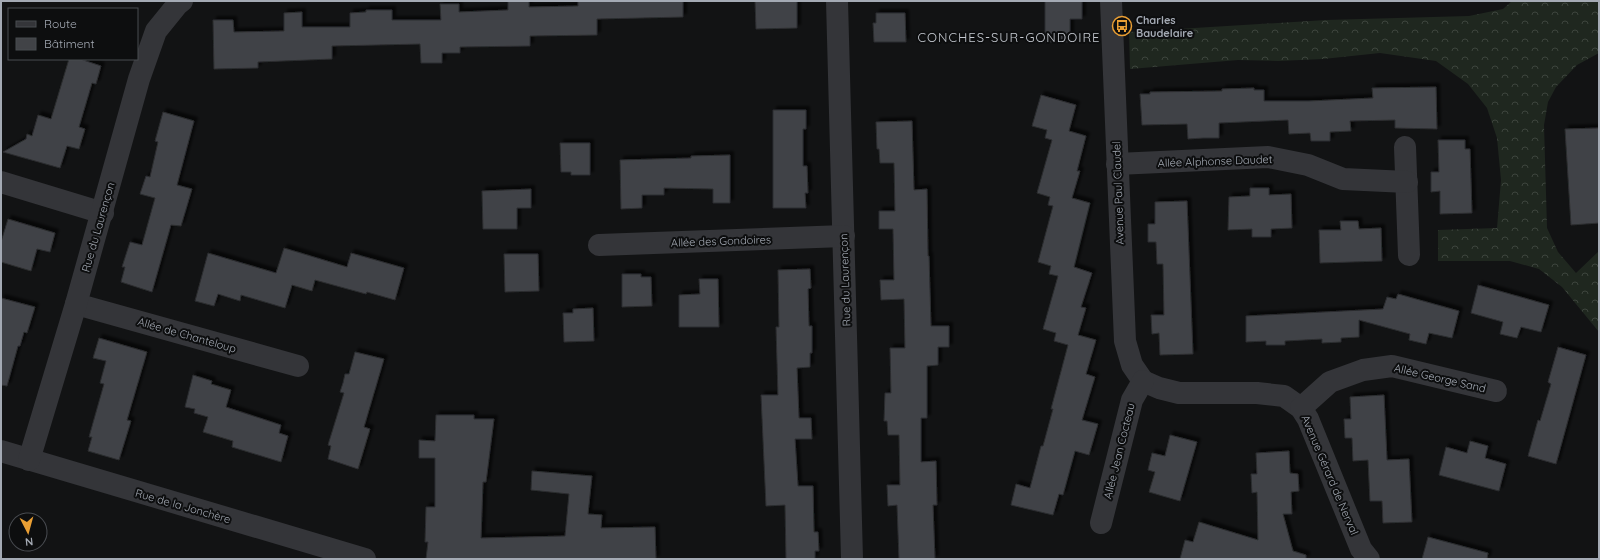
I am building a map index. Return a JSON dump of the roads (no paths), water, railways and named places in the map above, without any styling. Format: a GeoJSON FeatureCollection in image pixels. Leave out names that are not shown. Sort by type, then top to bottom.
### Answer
{"type":"FeatureCollection","features":[{"type":"Feature","properties":{"kind":"street","name":"Rue du Laurençon"},"geometry":{"type":"LineString","coordinates":[[28,460],[76,304],[140,79],[156,31],[182,1]]}},
{"type":"Feature","properties":{"kind":"street","name":"Rue du Laurençon"},"geometry":{"type":"LineString","coordinates":[[837,1],[852,559]]}},
{"type":"Feature","properties":{"kind":"street","name":"Avenue Paul Claudel"},"geometry":{"type":"LineString","coordinates":[[1111,1],[1125,341],[1132,365],[1143,381]]}},
{"type":"Feature","properties":{"kind":"street"},"geometry":{"type":"LineString","coordinates":[[1405,147],[1409,255]]}},
{"type":"Feature","properties":{"kind":"street","name":"Allée Alphonse Daudet"},"geometry":{"type":"LineString","coordinates":[[1117,164],[1268,157],[1308,165],[1343,179],[1407,182]]}},
{"type":"Feature","properties":{"kind":"street"},"geometry":{"type":"LineString","coordinates":[[1,182],[102,212]]}},
{"type":"Feature","properties":{"kind":"street","name":"Allée des Gondoires"},"geometry":{"type":"LineString","coordinates":[[599,245],[844,236]]}},
{"type":"Feature","properties":{"kind":"street","name":"Allée de Chanteloup"},"geometry":{"type":"LineString","coordinates":[[76,304],[298,366]]}},
{"type":"Feature","properties":{"kind":"street","name":"Allée George Sand"},"geometry":{"type":"LineString","coordinates":[[1301,408],[1330,382],[1363,370],[1392,366],[1496,391]]}},
{"type":"Feature","properties":{"kind":"street","name":"Avenue Gérard de Nerval"},"geometry":{"type":"LineString","coordinates":[[1143,381],[1159,388],[1179,393],[1257,393],[1284,396],[1301,408],[1308,420],[1361,549],[1368,559]]}},
{"type":"Feature","properties":{"kind":"street","name":"Allée Jean Cocteau"},"geometry":{"type":"LineString","coordinates":[[1101,523],[1132,400],[1143,381]]}},
{"type":"Feature","properties":{"kind":"street","name":"Rue de la Jonchère"},"geometry":{"type":"LineString","coordinates":[[1,451],[365,559]]}},
{"type":"Feature","properties":{"kind":"place","name":"Charles Baudelaire"},"geometry":{"type":"Point","coordinates":[1122,26]}},
{"type":"Feature","properties":{"kind":"district","name":"CONCHES-SUR-GONDOIRE"},"geometry":{"type":"Point","coordinates":[1009,37]}}]}
